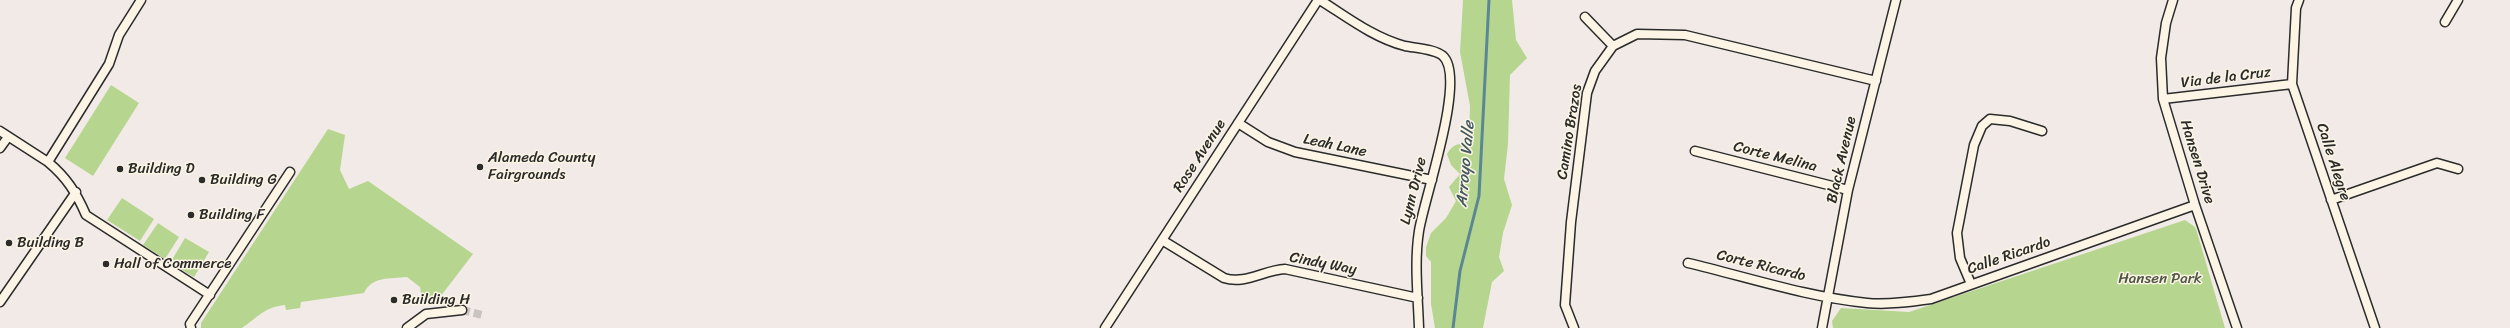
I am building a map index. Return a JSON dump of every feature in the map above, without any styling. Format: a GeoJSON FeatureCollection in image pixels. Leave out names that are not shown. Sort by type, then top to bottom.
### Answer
{"type":"FeatureCollection","features":[{"type":"Feature","properties":{"kind":"street"},"geometry":{"type":"LineString","coordinates":[[48,162],[109,64],[119,35],[142,0]]}},
{"type":"Feature","properties":{"kind":"street","name":"Lynn Drive"},"geometry":{"type":"LineString","coordinates":[[1319,0],[1392,43],[1441,54],[1448,62],[1451,75],[1448,106],[1432,180],[1419,230],[1418,298],[1420,328]]}},
{"type":"Feature","properties":{"kind":"street","name":"Rose Avenue"},"geometry":{"type":"LineString","coordinates":[[1105,328],[1319,0]]}},
{"type":"Feature","properties":{"kind":"street","name":"Black Avenue"},"geometry":{"type":"LineString","coordinates":[[1822,328],[1848,190],[1896,0]]}},
{"type":"Feature","properties":{"kind":"street","name":"Hansen Drive"},"geometry":{"type":"LineString","coordinates":[[2173,0],[2166,24],[2161,58],[2163,99],[2195,206],[2237,328]]}},
{"type":"Feature","properties":{"kind":"street","name":"Calle Alegre"},"geometry":{"type":"LineString","coordinates":[[2299,0],[2296,8],[2292,84],[2375,328]]}},
{"type":"Feature","properties":{"kind":"street"},"geometry":{"type":"LineString","coordinates":[[2446,22],[2458,0]]}},
{"type":"Feature","properties":{"kind":"street"},"geometry":{"type":"LineString","coordinates":[[1585,18],[1613,46]]}},
{"type":"Feature","properties":{"kind":"street","name":"Camino Brazos"},"geometry":{"type":"LineString","coordinates":[[1574,328],[1565,305],[1571,222],[1587,93],[1596,71],[1613,46],[1637,34],[1685,36],[1876,81]]}},
{"type":"Feature","properties":{"kind":"street","name":"Via de la Cruz"},"geometry":{"type":"LineString","coordinates":[[2163,99],[2292,84]]}},
{"type":"Feature","properties":{"kind":"street"},"geometry":{"type":"LineString","coordinates":[[1971,284],[1960,258],[1957,232],[1974,145],[1982,126],[1990,119],[2010,121],[2042,131]]}},
{"type":"Feature","properties":{"kind":"street","name":"Leah Lane"},"geometry":{"type":"LineString","coordinates":[[1238,123],[1268,142],[1295,152],[1432,180]]}},
{"type":"Feature","properties":{"kind":"street"},"geometry":{"type":"LineString","coordinates":[[0,131],[48,162],[63,175],[76,192],[86,215],[210,295]]}},
{"type":"Feature","properties":{"kind":"street"},"geometry":{"type":"LineString","coordinates":[[0,148],[8,137]]}},
{"type":"Feature","properties":{"kind":"street","name":"Corte Melina"},"geometry":{"type":"LineString","coordinates":[[1694,151],[1848,190]]}},
{"type":"Feature","properties":{"kind":"street"},"geometry":{"type":"LineString","coordinates":[[2331,200],[2437,163],[2458,169]]}},
{"type":"Feature","properties":{"kind":"street"},"geometry":{"type":"LineString","coordinates":[[190,328],[190,324],[290,172]]}},
{"type":"Feature","properties":{"kind":"street"},"geometry":{"type":"LineString","coordinates":[[0,302],[76,192]]}},
{"type":"Feature","properties":{"kind":"street","name":"Calle Ricardo"},"geometry":{"type":"LineString","coordinates":[[1827,297],[1868,304],[1904,303],[1931,299],[2195,206]]}},
{"type":"Feature","properties":{"kind":"street","name":"Cindy Way"},"geometry":{"type":"LineString","coordinates":[[1162,240],[1224,278],[1232,281],[1273,270],[1285,269],[1418,298]]}},
{"type":"Feature","properties":{"kind":"street","name":"Corte Ricardo"},"geometry":{"type":"LineString","coordinates":[[1688,263],[1827,297]]}},
{"type":"Feature","properties":{"kind":"street"},"geometry":{"type":"LineString","coordinates":[[407,328],[426,314],[462,310]]}},
{"type":"Feature","properties":{"kind":"green space"},"geometry":{"type":"Polygon","coordinates":[[[1463,0],[1512,0],[1516,40],[1527,58],[1510,75],[1508,144],[1504,179],[1512,205],[1503,233],[1499,257],[1504,271],[1492,282],[1483,328],[1435,328],[1431,304],[1431,262],[1426,256],[1426,247],[1431,233],[1446,218],[1456,201],[1449,187],[1460,174],[1451,165],[1447,154],[1455,145],[1467,145],[1469,140],[1470,106],[1460,52],[1463,0]]]}},
{"type":"Feature","properties":{"kind":"green space"},"geometry":{"type":"Polygon","coordinates":[[[111,85],[139,103],[93,176],[65,158],[111,85]]]}},
{"type":"Feature","properties":{"kind":"green space"},"geometry":{"type":"Polygon","coordinates":[[[328,129],[345,135],[340,170],[349,189],[368,181],[473,254],[437,301],[422,299],[420,287],[407,277],[388,278],[372,284],[364,293],[301,302],[300,308],[286,310],[285,305],[272,308],[242,328],[201,328],[201,323],[328,129]]]}},
{"type":"Feature","properties":{"kind":"green space"},"geometry":{"type":"Polygon","coordinates":[[[122,198],[154,219],[140,241],[107,220],[122,198]]]}},
{"type":"Feature","properties":{"kind":"green space","name":"Hansen Park"},"geometry":{"type":"Polygon","coordinates":[[[2185,220],[2195,227],[2197,232],[2225,328],[1833,328],[1832,321],[1841,308],[1909,312],[2185,220]]]}},
{"type":"Feature","properties":{"kind":"green space"},"geometry":{"type":"Polygon","coordinates":[[[158,223],[179,237],[165,259],[143,245],[158,223]]]}},
{"type":"Feature","properties":{"kind":"green space"},"geometry":{"type":"Polygon","coordinates":[[[185,238],[209,252],[194,277],[170,263],[185,238]]]}},
{"type":"Feature","properties":{"kind":"waterway","name":"Arroyo Valle"},"geometry":{"type":"LineString","coordinates":[[1453,328],[1460,271],[1479,196],[1489,0]]}},
{"type":"Feature","properties":{"kind":"tunnel"},"geometry":{"type":"LineString","coordinates":[[462,310],[482,315]]}},
{"type":"Feature","properties":{"kind":"place","name":"Alameda County Fairgrounds"},"geometry":{"type":"Point","coordinates":[480,167]}},
{"type":"Feature","properties":{"kind":"place","name":"Building D"},"geometry":{"type":"Point","coordinates":[120,169]}},
{"type":"Feature","properties":{"kind":"place","name":"Building G"},"geometry":{"type":"Point","coordinates":[202,180]}},
{"type":"Feature","properties":{"kind":"place","name":"Building F"},"geometry":{"type":"Point","coordinates":[191,215]}},
{"type":"Feature","properties":{"kind":"place","name":"Building B"},"geometry":{"type":"Point","coordinates":[9,243]}},
{"type":"Feature","properties":{"kind":"place","name":"Hall of Commerce"},"geometry":{"type":"Point","coordinates":[106,264]}},
{"type":"Feature","properties":{"kind":"place","name":"Building H"},"geometry":{"type":"Point","coordinates":[394,300]}}]}
